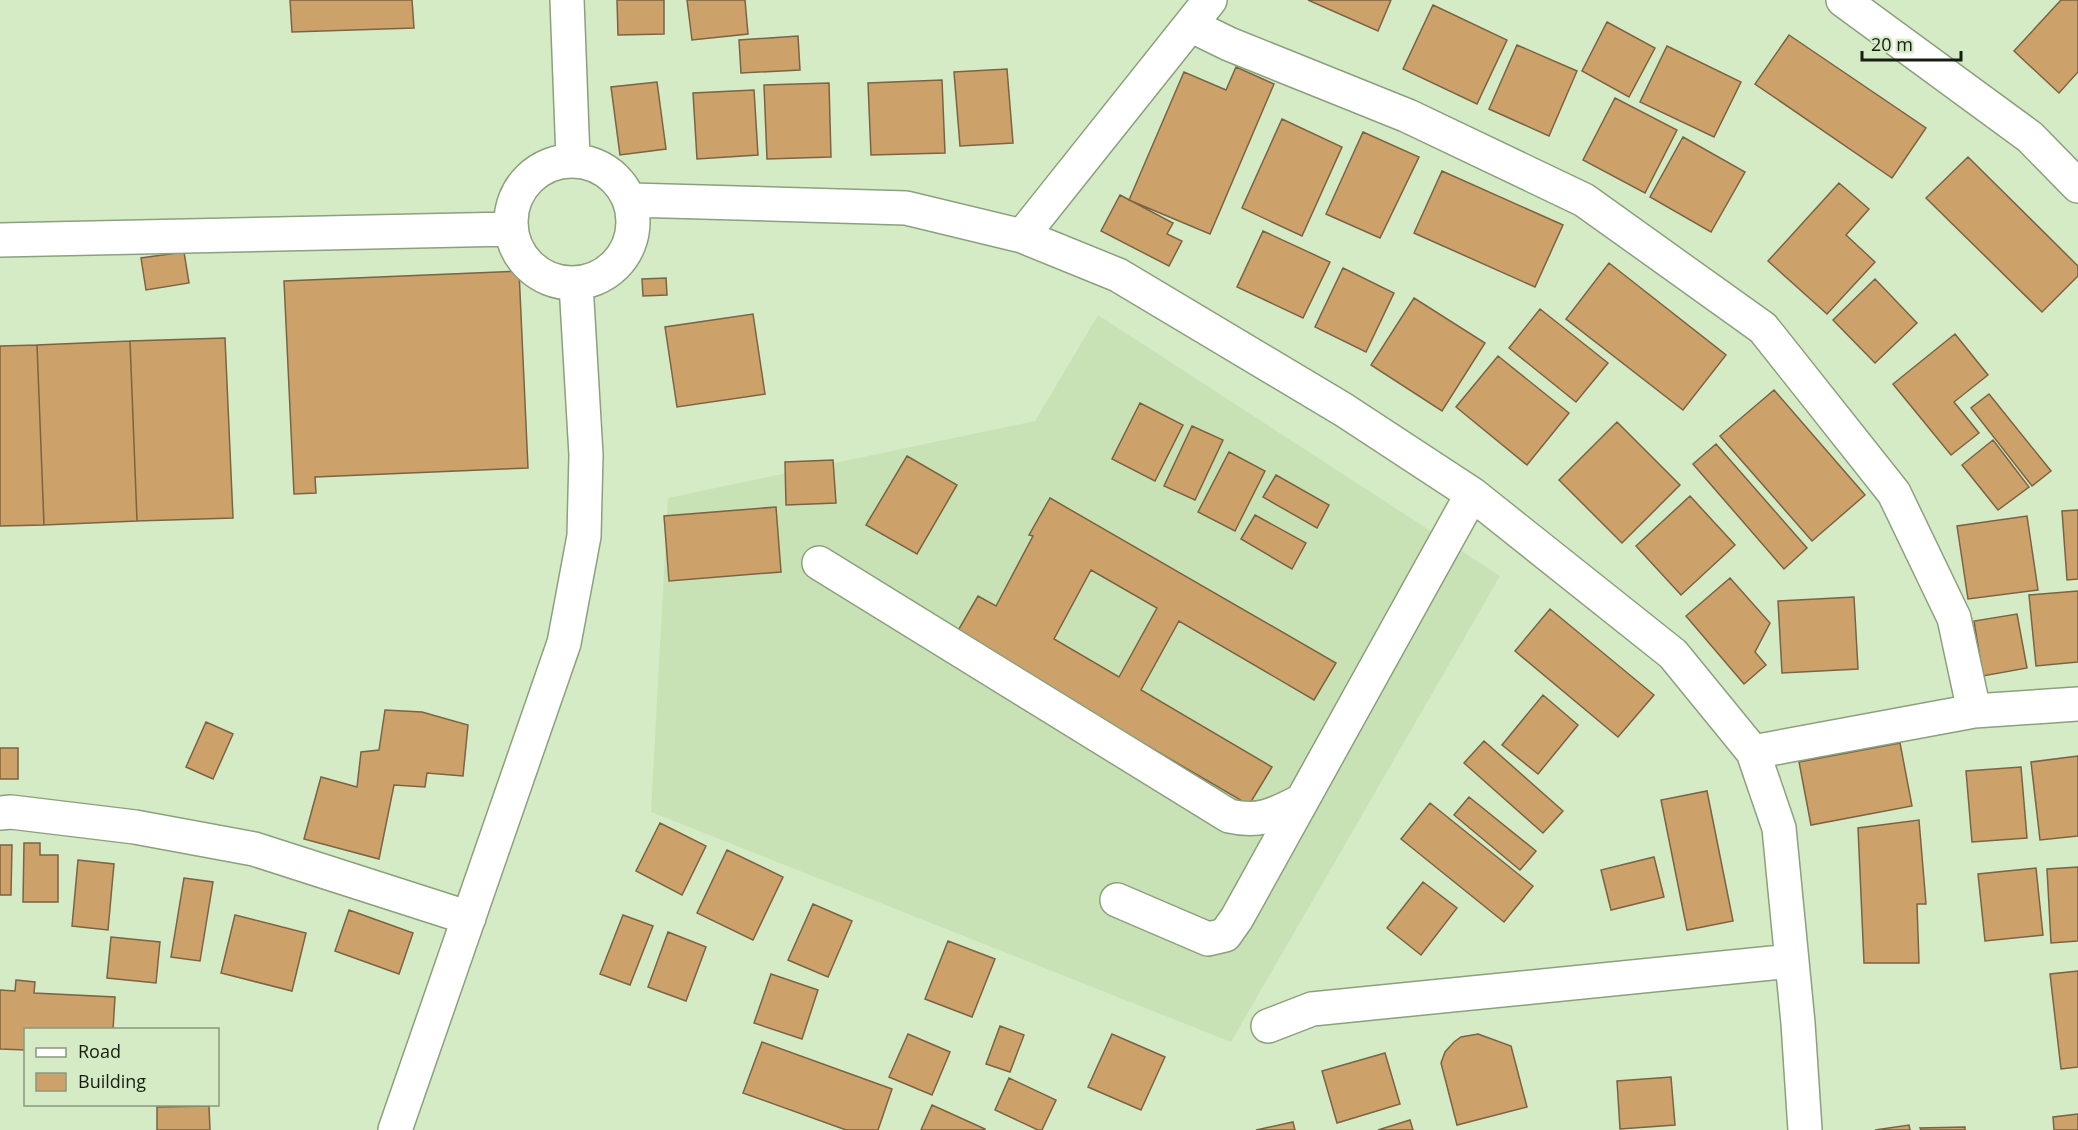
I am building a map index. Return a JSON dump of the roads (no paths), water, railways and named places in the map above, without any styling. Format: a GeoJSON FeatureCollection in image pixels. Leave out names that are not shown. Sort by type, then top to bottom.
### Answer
{"type":"FeatureCollection","features":[{"type":"Feature","properties":{"kind":"street"},"geometry":{"type":"LineString","coordinates":[[567,0],[573,159]]}},
{"type":"Feature","properties":{"kind":"street"},"geometry":{"type":"LineString","coordinates":[[1843,0],[2030,137],[2078,186]]}},
{"type":"Feature","properties":{"kind":"street"},"geometry":{"type":"LineString","coordinates":[[1022,236],[1201,13],[1229,44],[1408,116],[1584,200],[1763,328],[1894,493],[1954,618],[1974,711]]}},
{"type":"Feature","properties":{"kind":"street"},"geometry":{"type":"LineString","coordinates":[[573,159],[609,170],[632,200],[633,238],[612,270],[576,284],[546,278],[522,258],[510,229],[516,195],[539,168],[573,159]]}},
{"type":"Feature","properties":{"kind":"street"},"geometry":{"type":"LineString","coordinates":[[632,200],[906,208],[1022,236],[1118,275],[1344,410],[1472,494],[1672,654],[1753,752],[1779,828],[1805,1130]]}},
{"type":"Feature","properties":{"kind":"street"},"geometry":{"type":"LineString","coordinates":[[0,240],[510,229]]}},
{"type":"Feature","properties":{"kind":"street"},"geometry":{"type":"LineString","coordinates":[[395,1130],[564,643],[584,536],[586,455],[576,284]]}},
{"type":"Feature","properties":{"kind":"street"},"geometry":{"type":"LineString","coordinates":[[1117,900],[1208,939],[1225,935],[1237,918],[1472,494]]}},
{"type":"Feature","properties":{"kind":"street"},"geometry":{"type":"LineString","coordinates":[[819,563],[1229,816],[1246,820],[1270,817],[1301,801]]}},
{"type":"Feature","properties":{"kind":"street"},"geometry":{"type":"LineString","coordinates":[[1753,752],[1974,711],[2078,704]]}},
{"type":"Feature","properties":{"kind":"street"},"geometry":{"type":"LineString","coordinates":[[0,813],[11,812],[135,827],[254,849],[469,918]]}},
{"type":"Feature","properties":{"kind":"street"},"geometry":{"type":"LineString","coordinates":[[1268,1026],[1312,1009],[1791,961]]}}]}
